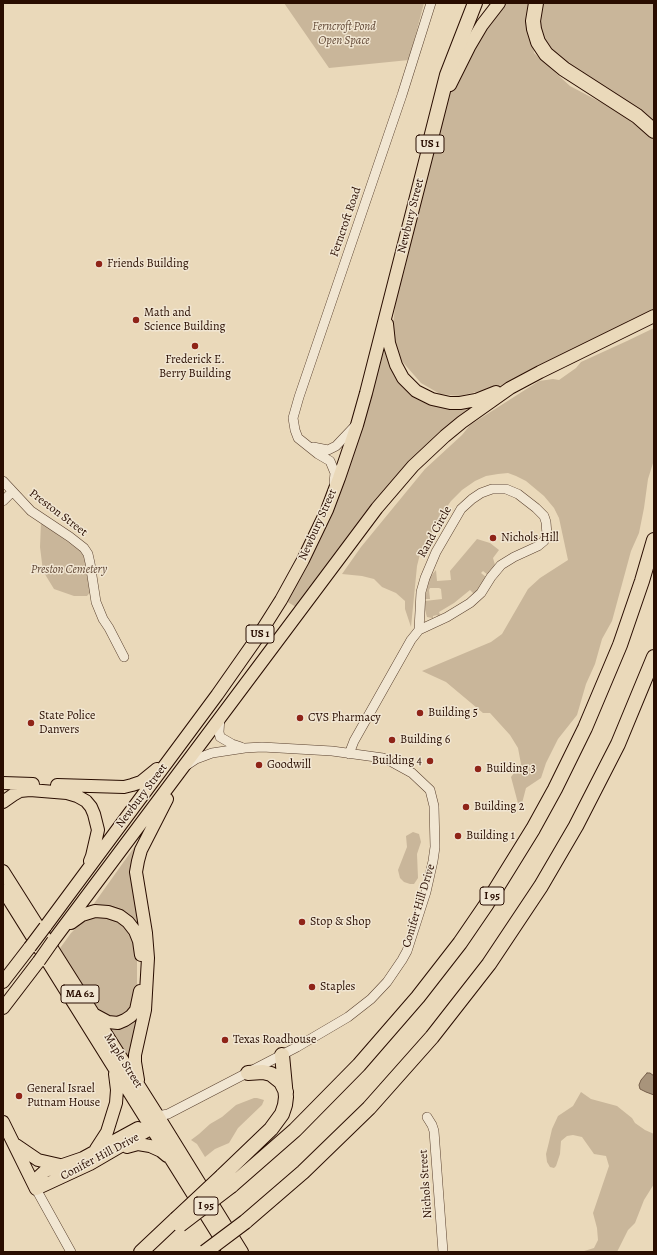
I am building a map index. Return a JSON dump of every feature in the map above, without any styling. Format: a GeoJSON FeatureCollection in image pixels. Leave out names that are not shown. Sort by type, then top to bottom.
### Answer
{"type":"FeatureCollection","features":[{"type":"Feature","properties":{"kind":"highway"},"geometry":{"type":"LineString","coordinates":[[429,146],[447,75],[475,3]]}},
{"type":"Feature","properties":{"kind":"highway"},"geometry":{"type":"LineString","coordinates":[[536,3],[533,21],[534,29],[538,42],[546,54],[564,69],[637,116],[654,131]]}},
{"type":"Feature","properties":{"kind":"highway","name":"I 95"},"geometry":{"type":"LineString","coordinates":[[146,1252],[178,1222],[227,1181],[295,1130],[359,1065],[423,991],[460,943],[490,899],[537,822],[565,769],[620,645],[642,581],[654,540]]}},
{"type":"Feature","properties":{"kind":"highway"},"geometry":{"type":"LineString","coordinates":[[205,1252],[245,1222],[309,1167],[370,1108],[432,1037],[489,964],[541,886],[580,820],[627,723],[654,657]]}},
{"type":"Feature","properties":{"kind":"highway"},"geometry":{"type":"LineString","coordinates":[[227,1181],[277,1122],[285,1105],[286,1093],[282,1055]]}},
{"type":"Feature","properties":{"kind":"highway"},"geometry":{"type":"LineString","coordinates":[[248,1073],[263,1072],[271,1074],[281,1082],[286,1093]]}},
{"type":"Feature","properties":{"kind":"highway"},"geometry":{"type":"LineString","coordinates":[[141,1252],[178,1222]]}},
{"type":"Feature","properties":{"kind":"main road","name":"Newbury Street"},"geometry":{"type":"LineString","coordinates":[[4,981],[217,695],[270,619],[303,560],[334,492],[357,425],[429,146],[447,92],[462,58],[482,25],[499,3]]}},
{"type":"Feature","properties":{"kind":"main road"},"geometry":{"type":"LineString","coordinates":[[391,297],[387,328],[391,352],[403,378],[423,395],[450,403],[468,401],[484,397],[540,372]]}},
{"type":"Feature","properties":{"kind":"main road","name":"Newbury Street"},"geometry":{"type":"LineString","coordinates":[[3,1008],[374,512],[410,470],[445,436],[500,395],[540,372],[654,316]]}},
{"type":"Feature","properties":{"kind":"main road"},"geometry":{"type":"LineString","coordinates":[[3,783],[124,787],[141,782],[169,760]]}},
{"type":"Feature","properties":{"kind":"main road"},"geometry":{"type":"LineString","coordinates":[[145,1095],[137,1077],[134,1062],[145,1010],[148,974],[146,933],[136,872],[138,861],[146,839],[183,767]]}},
{"type":"Feature","properties":{"kind":"main road"},"geometry":{"type":"LineString","coordinates":[[3,802],[20,791],[30,790],[67,793],[86,801],[94,814],[98,830],[92,856],[79,881]]}},
{"type":"Feature","properties":{"kind":"main road","name":"Maple Street"},"geometry":{"type":"LineString","coordinates":[[3,871],[145,1095],[173,1161],[229,1252]]}},
{"type":"Feature","properties":{"kind":"main road","name":"Maple Street"},"geometry":{"type":"LineString","coordinates":[[3,890],[112,1066],[157,1121],[242,1252]]}},
{"type":"Feature","properties":{"kind":"main road"},"geometry":{"type":"LineString","coordinates":[[63,928],[89,912],[108,912],[120,916],[128,922],[135,931],[139,941],[141,953],[140,987],[135,1012],[125,1020],[114,1023],[102,1020],[91,1011]]}},
{"type":"Feature","properties":{"kind":"main road"},"geometry":{"type":"LineString","coordinates":[[94,1152],[100,1145],[107,1132],[116,1103],[117,1084],[112,1066]]}},
{"type":"Feature","properties":{"kind":"main road","name":"Conifer Hill Drive"},"geometry":{"type":"LineString","coordinates":[[35,1185],[90,1164],[116,1150],[157,1121]]}},
{"type":"Feature","properties":{"kind":"main road","name":"Conifer Hill Drive"},"geometry":{"type":"LineString","coordinates":[[35,1185],[45,1171],[73,1162],[157,1121]]}},
{"type":"Feature","properties":{"kind":"main road"},"geometry":{"type":"LineString","coordinates":[[3,1122],[35,1185]]}},
{"type":"Feature","properties":{"kind":"main road"},"geometry":{"type":"LineString","coordinates":[[13,1141],[18,1147],[38,1160],[61,1166]]}},
{"type":"Feature","properties":{"kind":"main road"},"geometry":{"type":"LineString","coordinates":[[116,1150],[143,1144],[161,1151],[173,1161]]}},
{"type":"Feature","properties":{"kind":"street","name":"Ferncroft Road"},"geometry":{"type":"LineString","coordinates":[[334,492],[335,474],[330,461],[307,446],[298,438],[293,418],[402,95],[431,3]]}},
{"type":"Feature","properties":{"kind":"street"},"geometry":{"type":"LineString","coordinates":[[307,446],[320,449],[332,448],[340,444],[357,425]]}},
{"type":"Feature","properties":{"kind":"street","name":"Preston Street"},"geometry":{"type":"LineString","coordinates":[[3,482],[31,511],[84,548],[88,554],[96,602],[103,620],[109,628],[124,657]]}},
{"type":"Feature","properties":{"kind":"street","name":"Rand Circle"},"geometry":{"type":"LineString","coordinates":[[492,489],[506,489],[518,494],[544,516],[547,535],[544,541],[538,546],[514,557],[501,566],[491,577],[481,593],[470,603],[447,618],[419,630],[421,592],[425,578],[442,540],[465,504],[481,493],[492,489]]}},
{"type":"Feature","properties":{"kind":"street"},"geometry":{"type":"LineString","coordinates":[[3,501],[12,492]]}},
{"type":"Feature","properties":{"kind":"street"},"geometry":{"type":"LineString","coordinates":[[349,754],[354,741],[411,640],[419,630]]}},
{"type":"Feature","properties":{"kind":"street","name":"Conifer Hill Drive"},"geometry":{"type":"LineString","coordinates":[[220,717],[220,736],[232,744],[244,748]]}},
{"type":"Feature","properties":{"kind":"street","name":"Conifer Hill Drive"},"geometry":{"type":"LineString","coordinates":[[157,1121],[297,1048],[348,1017],[371,999],[387,982],[407,951],[426,892],[433,861],[435,833],[434,806],[430,790],[412,773],[392,762],[367,755],[279,747],[244,748],[204,756],[183,767]]}},
{"type":"Feature","properties":{"kind":"street","name":"Nichols Street"},"geometry":{"type":"LineString","coordinates":[[426,1117],[432,1124],[434,1131],[443,1252]]}},
{"type":"Feature","properties":{"kind":"street"},"geometry":{"type":"LineString","coordinates":[[35,1185],[71,1252]]}},
{"type":"Feature","properties":{"kind":"green space","name":"Ferncroft Pond Open Space"},"geometry":{"type":"Polygon","coordinates":[[[284,3],[424,3],[409,60],[329,68],[284,3]]]}},
{"type":"Feature","properties":{"kind":"green space"},"geometry":{"type":"Polygon","coordinates":[[[504,3],[531,3],[534,53],[570,86],[625,117],[654,140],[654,309],[631,322],[550,360],[498,387],[459,396],[440,394],[421,383],[400,359],[392,333],[396,298],[404,272],[447,99],[463,64],[504,3]]]}},
{"type":"Feature","properties":{"kind":"green space"},"geometry":{"type":"Polygon","coordinates":[[[538,3],[654,3],[654,126],[555,59],[540,36],[538,3]]]}},
{"type":"Feature","properties":{"kind":"green space"},"geometry":{"type":"Polygon","coordinates":[[[654,328],[654,460],[648,479],[639,533],[631,551],[612,621],[602,639],[577,715],[558,739],[546,763],[541,778],[526,788],[520,811],[511,777],[521,764],[518,748],[510,735],[490,713],[483,713],[446,682],[422,671],[491,642],[502,634],[528,589],[540,578],[568,560],[559,518],[554,508],[544,496],[526,481],[508,473],[486,476],[475,481],[462,490],[451,501],[442,514],[420,554],[417,566],[411,627],[405,609],[405,601],[396,593],[382,587],[374,579],[342,574],[361,547],[425,469],[462,435],[470,425],[539,381],[553,379],[559,380],[576,368],[581,362],[654,328]]]}},
{"type":"Feature","properties":{"kind":"green space"},"geometry":{"type":"Polygon","coordinates":[[[383,347],[418,395],[480,402],[454,423],[296,607],[286,601],[383,347]]]}},
{"type":"Feature","properties":{"kind":"green space","name":"Preston Cemetery"},"geometry":{"type":"Polygon","coordinates":[[[41,522],[92,560],[92,590],[87,596],[74,596],[54,589],[43,571],[40,547],[41,522]]]}},
{"type":"Feature","properties":{"kind":"green space"},"geometry":{"type":"Polygon","coordinates":[[[477,539],[490,543],[499,550],[493,558],[495,565],[488,575],[483,571],[481,573],[486,577],[476,593],[474,594],[470,590],[454,603],[439,612],[441,617],[439,618],[437,615],[433,616],[433,618],[427,617],[425,601],[442,599],[441,589],[430,588],[430,599],[425,599],[429,578],[436,570],[437,581],[451,580],[450,571],[477,539]]]}},
{"type":"Feature","properties":{"kind":"green space"},"geometry":{"type":"Polygon","coordinates":[[[413,832],[419,834],[421,842],[417,854],[418,878],[414,884],[410,884],[404,882],[400,878],[398,870],[407,847],[406,836],[413,832]]]}},
{"type":"Feature","properties":{"kind":"green space"},"geometry":{"type":"Polygon","coordinates":[[[140,839],[141,934],[93,906],[140,839]]]}},
{"type":"Feature","properties":{"kind":"green space"},"geometry":{"type":"Polygon","coordinates":[[[109,915],[129,927],[137,951],[137,994],[134,1006],[122,1018],[100,1016],[58,951],[71,933],[81,923],[95,917],[109,915]]]}},
{"type":"Feature","properties":{"kind":"green space"},"geometry":{"type":"Polygon","coordinates":[[[139,1010],[130,1059],[106,1026],[139,1010]]]}},
{"type":"Feature","properties":{"kind":"green space"},"geometry":{"type":"Polygon","coordinates":[[[581,1092],[591,1099],[617,1106],[632,1118],[635,1123],[654,1134],[654,1184],[644,1200],[635,1223],[628,1230],[617,1252],[581,1252],[594,1248],[598,1240],[597,1228],[593,1213],[609,1166],[606,1156],[594,1154],[582,1137],[573,1135],[567,1136],[561,1141],[560,1154],[556,1166],[554,1168],[550,1167],[547,1162],[546,1154],[552,1129],[558,1116],[573,1106],[581,1092]]]}},
{"type":"Feature","properties":{"kind":"green space"},"geometry":{"type":"Polygon","coordinates":[[[254,1098],[264,1100],[262,1105],[238,1128],[229,1143],[215,1149],[205,1157],[197,1144],[191,1140],[236,1105],[254,1098]]]}},
{"type":"Feature","properties":{"kind":"shaded area"},"geometry":{"type":"Polygon","coordinates":[[[647,1073],[654,1076],[654,1095],[640,1089],[639,1085],[641,1080],[647,1073]]]}},
{"type":"Feature","properties":{"kind":"place","name":"Friends Building"},"geometry":{"type":"Point","coordinates":[99,264]}},
{"type":"Feature","properties":{"kind":"place","name":"Math and Science Building"},"geometry":{"type":"Point","coordinates":[136,320]}},
{"type":"Feature","properties":{"kind":"place","name":"Frederick E. Berry Building"},"geometry":{"type":"Point","coordinates":[195,346]}},
{"type":"Feature","properties":{"kind":"place","name":"Nichols Hill"},"geometry":{"type":"Point","coordinates":[493,538]}},
{"type":"Feature","properties":{"kind":"place","name":"Building 5"},"geometry":{"type":"Point","coordinates":[420,713]}},
{"type":"Feature","properties":{"kind":"place","name":"CVS Pharmacy"},"geometry":{"type":"Point","coordinates":[300,718]}},
{"type":"Feature","properties":{"kind":"place","name":"State Police Danvers"},"geometry":{"type":"Point","coordinates":[31,723]}},
{"type":"Feature","properties":{"kind":"place","name":"Building 6"},"geometry":{"type":"Point","coordinates":[392,740]}},
{"type":"Feature","properties":{"kind":"place","name":"Building 4"},"geometry":{"type":"Point","coordinates":[430,761]}},
{"type":"Feature","properties":{"kind":"place","name":"Goodwill"},"geometry":{"type":"Point","coordinates":[259,765]}},
{"type":"Feature","properties":{"kind":"place","name":"Building 3"},"geometry":{"type":"Point","coordinates":[478,769]}},
{"type":"Feature","properties":{"kind":"place","name":"Building 2"},"geometry":{"type":"Point","coordinates":[466,807]}},
{"type":"Feature","properties":{"kind":"place","name":"Building 1"},"geometry":{"type":"Point","coordinates":[458,836]}},
{"type":"Feature","properties":{"kind":"place","name":"Stop & Shop"},"geometry":{"type":"Point","coordinates":[302,922]}},
{"type":"Feature","properties":{"kind":"place","name":"Staples"},"geometry":{"type":"Point","coordinates":[312,987]}},
{"type":"Feature","properties":{"kind":"place","name":"Texas Roadhouse"},"geometry":{"type":"Point","coordinates":[225,1040]}},
{"type":"Feature","properties":{"kind":"place","name":"General Israel Putnam House"},"geometry":{"type":"Point","coordinates":[19,1096]}}]}
